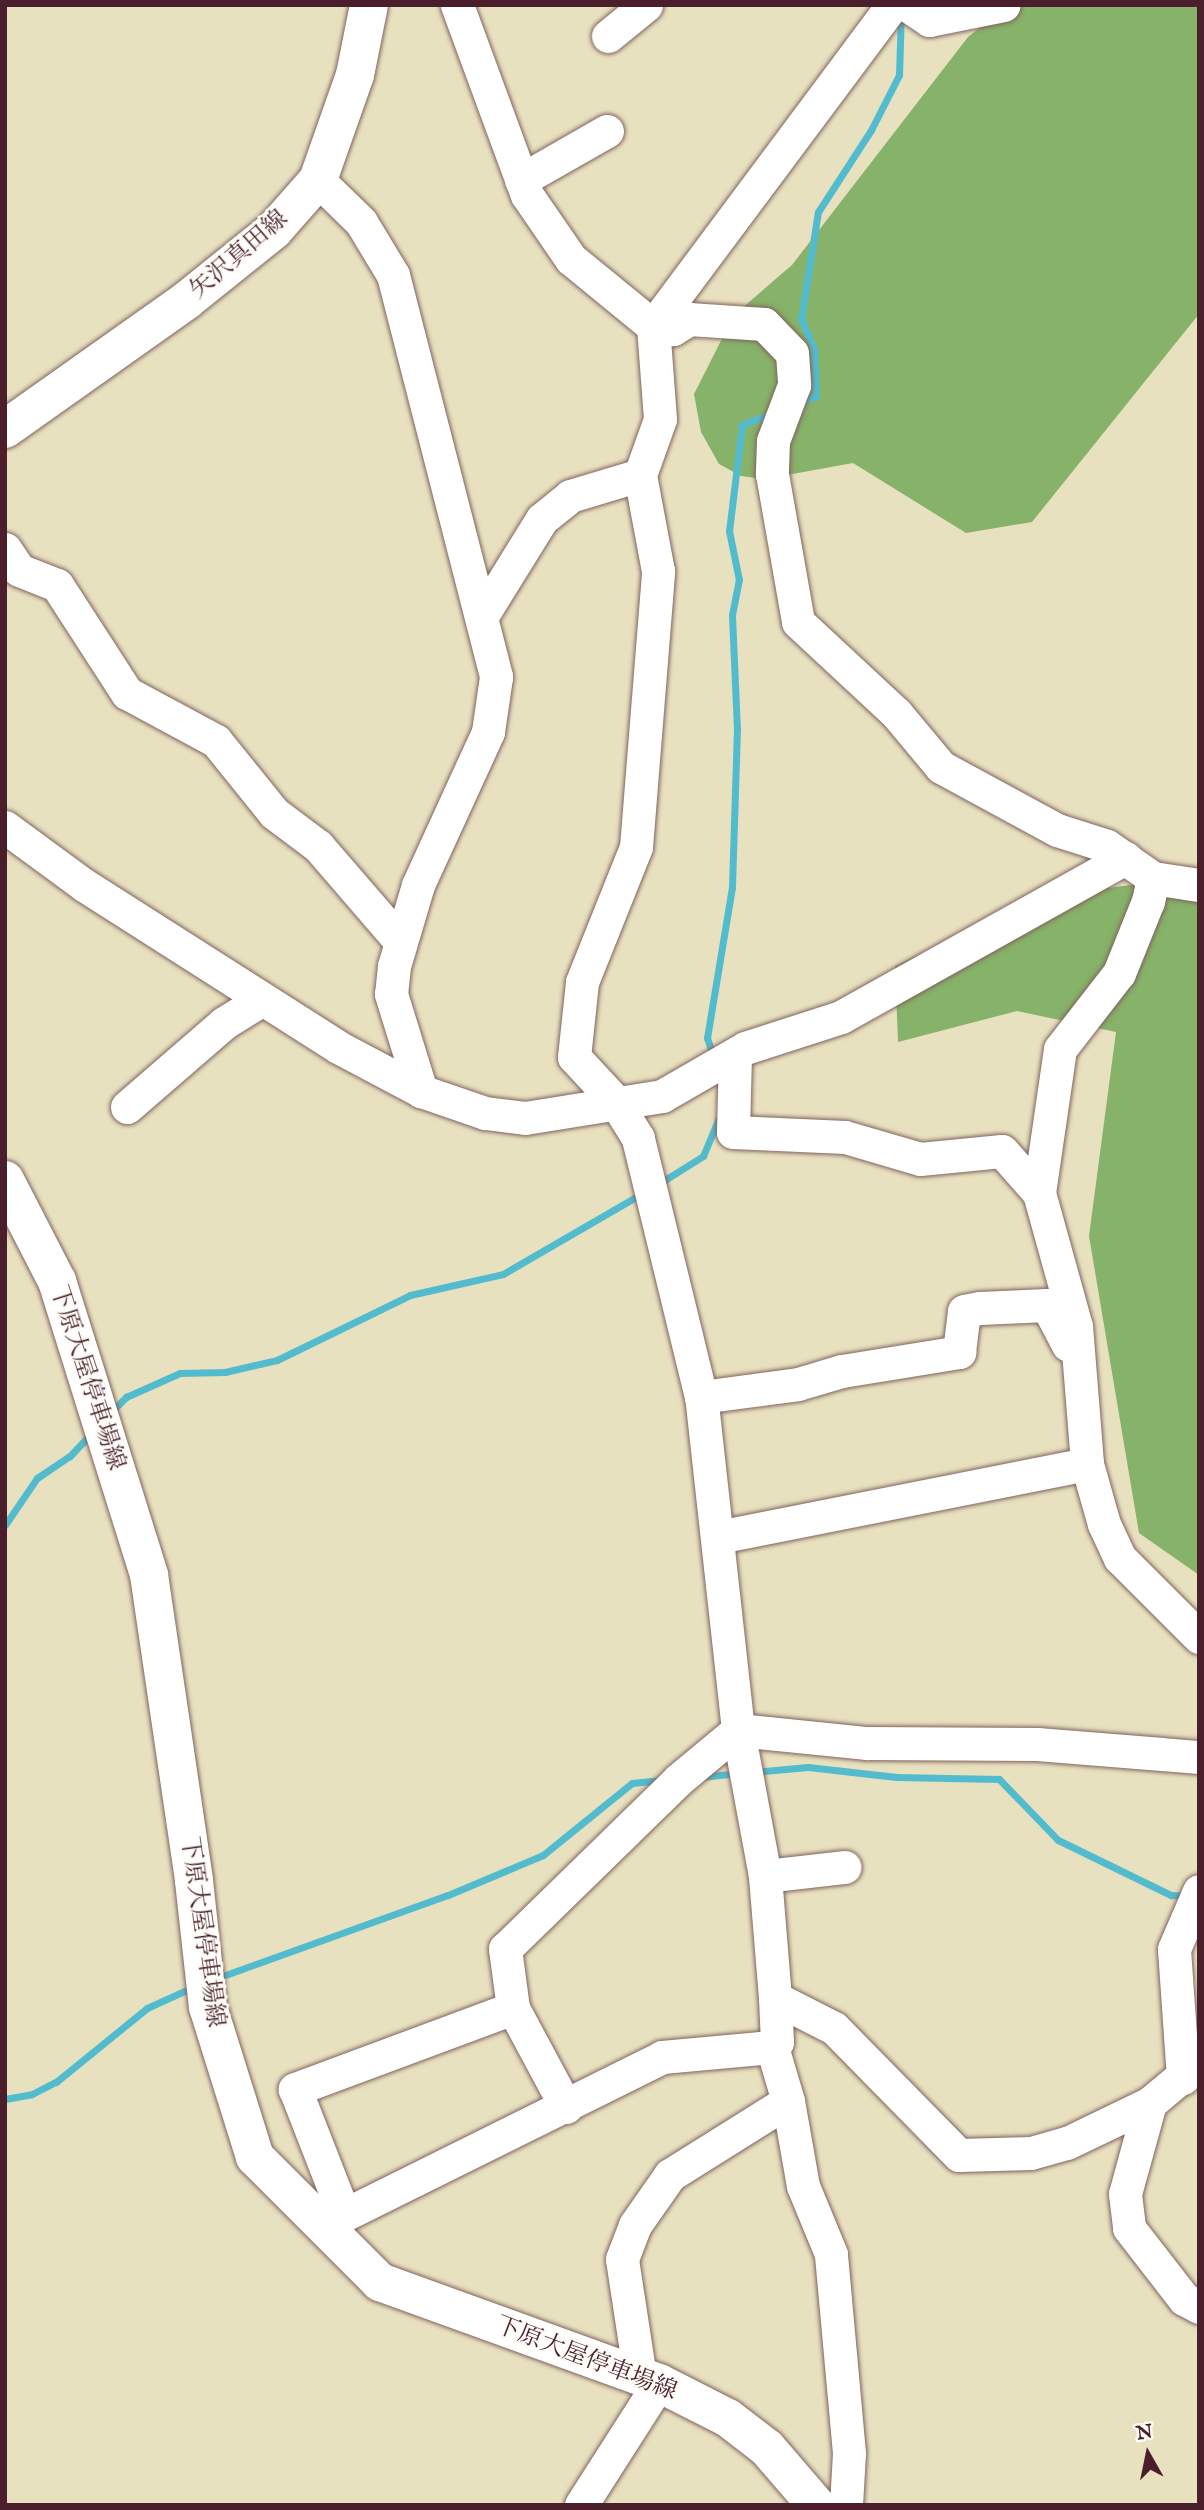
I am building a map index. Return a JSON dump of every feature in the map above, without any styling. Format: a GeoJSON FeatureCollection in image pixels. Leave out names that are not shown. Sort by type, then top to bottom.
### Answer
{"type":"FeatureCollection","features":[{"type":"Feature","properties":{"kind":"main road","name":"矢沢真田線"},"geometry":{"type":"LineString","coordinates":[[5,429],[187,300],[264,239],[318,180],[355,75],[369,5]]}},
{"type":"Feature","properties":{"kind":"main road","name":"下原大屋停車場線"},"geometry":{"type":"LineString","coordinates":[[5,1180],[57,1281],[149,1575],[205,1982],[255,2157],[380,2282],[650,2380],[728,2418],[767,2448],[816,2505]]}},
{"type":"Feature","properties":{"kind":"street"},"geometry":{"type":"LineString","coordinates":[[457,5],[521,180],[572,259],[671,316],[764,324],[792,353],[794,384],[774,441],[772,474],[798,622],[888,705],[941,767],[1056,830],[1107,846],[1153,877],[1199,885]]}},
{"type":"Feature","properties":{"kind":"street"},"geometry":{"type":"LineString","coordinates":[[608,36],[646,5]]}},
{"type":"Feature","properties":{"kind":"street"},"geometry":{"type":"LineString","coordinates":[[513,2008],[295,2089],[344,2215],[662,2057],[772,2047],[777,2042],[765,1876],[738,1730],[701,1397],[652,1180],[638,1138],[615,1101],[574,1057],[582,982],[636,847],[658,572],[640,475],[660,419],[671,316],[892,5]]}},
{"type":"Feature","properties":{"kind":"street"},"geometry":{"type":"LineString","coordinates":[[907,5],[929,20],[1003,5]]}},
{"type":"Feature","properties":{"kind":"street"},"geometry":{"type":"LineString","coordinates":[[521,180],[607,131]]}},
{"type":"Feature","properties":{"kind":"street"},"geometry":{"type":"LineString","coordinates":[[318,180],[361,222],[393,275],[496,677],[495,706],[400,940],[391,994],[421,1091]]}},
{"type":"Feature","properties":{"kind":"street"},"geometry":{"type":"LineString","coordinates":[[482,614],[542,519],[570,496],[640,475]]}},
{"type":"Feature","properties":{"kind":"street"},"geometry":{"type":"LineString","coordinates":[[5,550],[19,570],[57,585],[127,693],[216,741],[274,813],[317,846],[400,940]]}},
{"type":"Feature","properties":{"kind":"street"},"geometry":{"type":"LineString","coordinates":[[5,827],[84,885],[261,1000],[421,1091],[485,1113],[525,1118],[615,1101],[662,1096],[744,1048],[841,1017],[1126,858]]}},
{"type":"Feature","properties":{"kind":"street"},"geometry":{"type":"LineString","coordinates":[[1153,877],[1148,901],[1119,973],[1060,1049],[1039,1193],[1076,1326],[1087,1464],[1104,1524],[1120,1558],[1199,1637]]}},
{"type":"Feature","properties":{"kind":"street"},"geometry":{"type":"LineString","coordinates":[[127,1107],[224,1023],[261,1000]]}},
{"type":"Feature","properties":{"kind":"street"},"geometry":{"type":"LineString","coordinates":[[735,1055],[733,1132],[845,1137],[920,1159],[1002,1151],[1039,1193]]}},
{"type":"Feature","properties":{"kind":"street"},"geometry":{"type":"LineString","coordinates":[[701,1397],[798,1384],[842,1371],[959,1352],[964,1311],[980,1308],[1047,1305],[1077,1362]]}},
{"type":"Feature","properties":{"kind":"street"},"geometry":{"type":"LineString","coordinates":[[718,1537],[1087,1464]]}},
{"type":"Feature","properties":{"kind":"street"},"geometry":{"type":"LineString","coordinates":[[566,2107],[513,2008],[505,1949],[678,1780],[738,1730],[867,1743],[1037,1744],[1199,1757]]}},
{"type":"Feature","properties":{"kind":"street"},"geometry":{"type":"LineString","coordinates":[[765,1876],[844,1867]]}},
{"type":"Feature","properties":{"kind":"street"},"geometry":{"type":"LineString","coordinates":[[775,1998],[834,2028],[959,2155],[1031,2153],[1067,2143],[1150,2103],[1191,2070],[1174,1949],[1199,1891]]}},
{"type":"Feature","properties":{"kind":"street"},"geometry":{"type":"LineString","coordinates":[[772,2047],[789,2101],[803,2186],[831,2254],[849,2453],[846,2505]]}},
{"type":"Feature","properties":{"kind":"street"},"geometry":{"type":"LineString","coordinates":[[581,2505],[650,2380],[622,2259],[635,2225],[670,2175],[789,2101]]}},
{"type":"Feature","properties":{"kind":"street"},"geometry":{"type":"LineString","coordinates":[[1150,2103],[1125,2194],[1129,2228],[1184,2299],[1199,2307]]}},
{"type":"Feature","properties":{"kind":"green space"},"geometry":{"type":"Polygon","coordinates":[[[1008,5],[1199,5],[1199,314],[1032,522],[966,533],[853,463],[765,479],[741,476],[719,464],[701,432],[694,394],[734,315],[792,265],[968,37],[1008,5]]]}},
{"type":"Feature","properties":{"kind":"green space"},"geometry":{"type":"Polygon","coordinates":[[[1199,876],[1199,1575],[1139,1533],[1089,1236],[1116,1032],[1017,1011],[898,1042],[895,966],[1039,897],[1199,876]]]}},
{"type":"Feature","properties":{"kind":"waterway"},"geometry":{"type":"LineString","coordinates":[[798,403],[816,396],[814,349],[801,319],[818,212],[871,130],[899,75],[901,12]]}},
{"type":"Feature","properties":{"kind":"waterway"},"geometry":{"type":"LineString","coordinates":[[712,1053],[707,1038],[732,887],[737,730],[732,615],[739,580],[729,531],[742,425],[774,412]]}},
{"type":"Feature","properties":{"kind":"waterway"},"geometry":{"type":"LineString","coordinates":[[660,1183],[703,1156],[719,1118]]}},
{"type":"Feature","properties":{"kind":"waterway"},"geometry":{"type":"LineString","coordinates":[[110,1413],[126,1397],[180,1373],[225,1372],[277,1360],[410,1295],[503,1274],[641,1194]]}},
{"type":"Feature","properties":{"kind":"waterway"},"geometry":{"type":"LineString","coordinates":[[5,1525],[37,1478],[70,1456],[92,1432]]}},
{"type":"Feature","properties":{"kind":"waterway"},"geometry":{"type":"LineString","coordinates":[[753,1772],[808,1767],[896,1777],[999,1779],[1058,1840],[1171,1895],[1188,1896]]}},
{"type":"Feature","properties":{"kind":"waterway"},"geometry":{"type":"LineString","coordinates":[[701,1777],[738,1773]]}},
{"type":"Feature","properties":{"kind":"waterway"},"geometry":{"type":"LineString","coordinates":[[217,1978],[448,1895],[543,1855],[632,1783],[661,1780]]}},
{"type":"Feature","properties":{"kind":"waterway"},"geometry":{"type":"LineString","coordinates":[[5,2099],[32,2094],[56,2082],[147,2008],[193,1987]]}}]}
